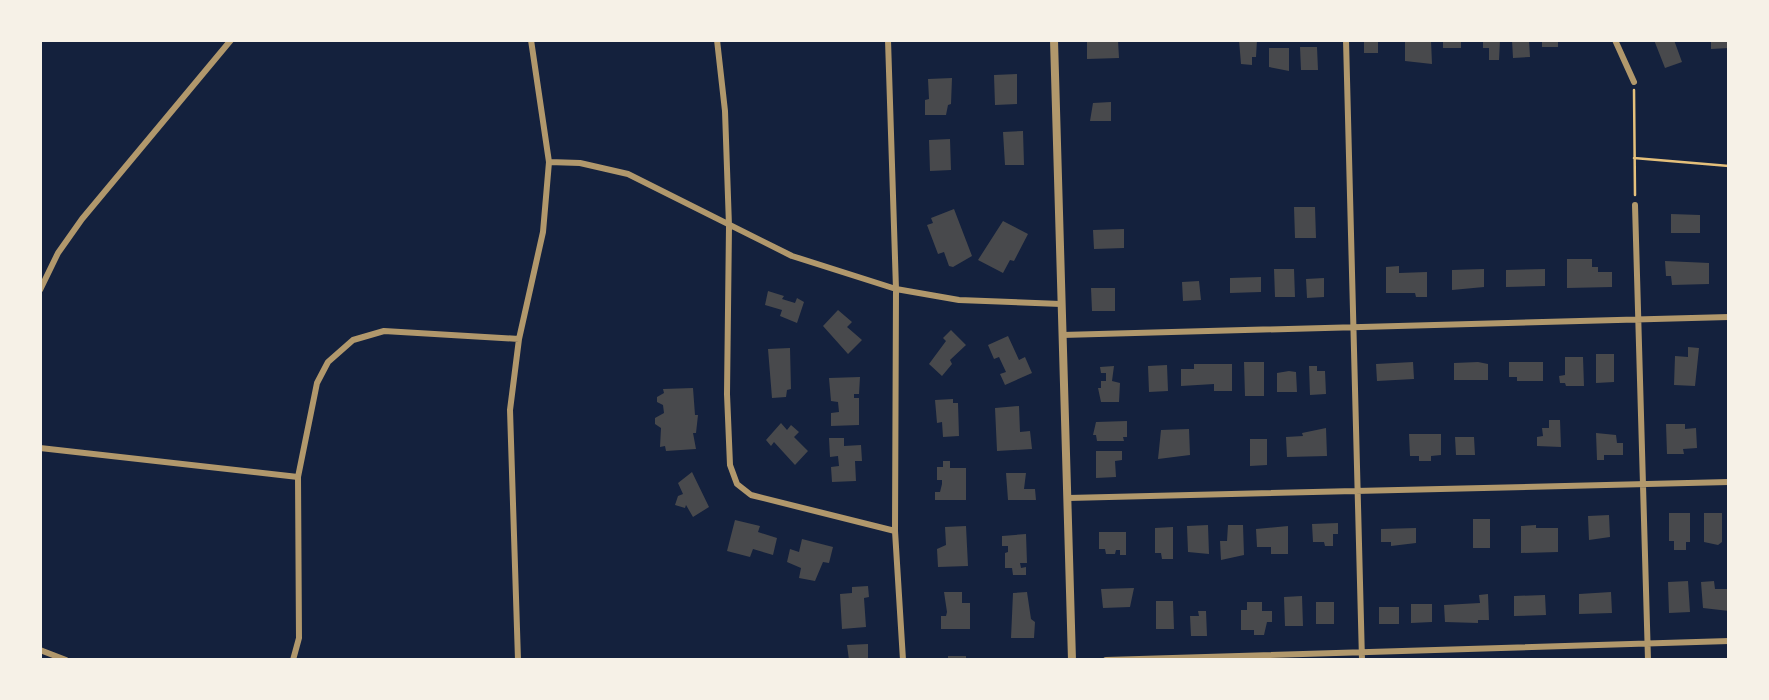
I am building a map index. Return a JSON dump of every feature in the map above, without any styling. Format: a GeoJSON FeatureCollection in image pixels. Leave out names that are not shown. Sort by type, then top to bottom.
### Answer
{"type":"FeatureCollection","features":[{"type":"Feature","properties":{"kind":"street"},"geometry":{"type":"LineString","coordinates":[[40,290],[58,253],[82,219],[231,40]]}},
{"type":"Feature","properties":{"kind":"street"},"geometry":{"type":"LineString","coordinates":[[519,660],[510,410],[519,339],[543,232],[549,162],[531,40]]}},
{"type":"Feature","properties":{"kind":"street"},"geometry":{"type":"LineString","coordinates":[[717,40],[725,111],[729,226],[727,394],[730,465],[737,484],[751,495],[895,531]]}},
{"type":"Feature","properties":{"kind":"street"},"geometry":{"type":"LineString","coordinates":[[888,40],[896,289],[895,531],[903,660]]}},
{"type":"Feature","properties":{"kind":"street"},"geometry":{"type":"LineString","coordinates":[[1054,40],[1072,660]]}},
{"type":"Feature","properties":{"kind":"street"},"geometry":{"type":"LineString","coordinates":[[1346,40],[1362,660]]}},
{"type":"Feature","properties":{"kind":"street"},"geometry":{"type":"LineString","coordinates":[[1615,40],[1634,82]]}},
{"type":"Feature","properties":{"kind":"street"},"geometry":{"type":"LineString","coordinates":[[549,162],[580,163],[628,174],[792,256],[896,289],[959,300],[1061,304]]}},
{"type":"Feature","properties":{"kind":"street"},"geometry":{"type":"LineString","coordinates":[[1635,205],[1648,660]]}},
{"type":"Feature","properties":{"kind":"street"},"geometry":{"type":"LineString","coordinates":[[1062,335],[1729,317]]}},
{"type":"Feature","properties":{"kind":"street"},"geometry":{"type":"LineString","coordinates":[[293,660],[299,638],[298,477],[319,377],[339,349],[353,340],[384,331],[519,339]]}},
{"type":"Feature","properties":{"kind":"street"},"geometry":{"type":"LineString","coordinates":[[40,448],[298,477]]}},
{"type":"Feature","properties":{"kind":"street"},"geometry":{"type":"LineString","coordinates":[[1068,498],[1729,482]]}},
{"type":"Feature","properties":{"kind":"street"},"geometry":{"type":"LineString","coordinates":[[1106,660],[1729,641]]}},
{"type":"Feature","properties":{"kind":"street"},"geometry":{"type":"LineString","coordinates":[[40,650],[66,660]]}},
{"type":"Feature","properties":{"kind":"path"},"geometry":{"type":"LineString","coordinates":[[1634,82],[1635,205]]}},
{"type":"Feature","properties":{"kind":"path"},"geometry":{"type":"LineString","coordinates":[[1634,158],[1729,166]]}},
{"type":"Feature","properties":{"kind":"building"},"geometry":{"type":"Polygon","coordinates":[[[1087,40],[1118,40],[1119,58],[1087,59],[1087,40]]]}},
{"type":"Feature","properties":{"kind":"building"},"geometry":{"type":"Polygon","coordinates":[[[1239,40],[1257,40],[1256,57],[1252,57],[1252,65],[1241,64],[1239,40]]]}},
{"type":"Feature","properties":{"kind":"building"},"geometry":{"type":"Polygon","coordinates":[[[1364,40],[1378,40],[1378,53],[1364,53],[1364,40]]]}},
{"type":"Feature","properties":{"kind":"building"},"geometry":{"type":"Polygon","coordinates":[[[1405,40],[1431,40],[1432,64],[1405,61],[1405,40]]]}},
{"type":"Feature","properties":{"kind":"building"},"geometry":{"type":"Polygon","coordinates":[[[1443,40],[1461,40],[1461,48],[1443,48],[1443,40]]]}},
{"type":"Feature","properties":{"kind":"building"},"geometry":{"type":"Polygon","coordinates":[[[1483,40],[1500,40],[1499,60],[1489,60],[1489,48],[1483,48],[1483,40]]]}},
{"type":"Feature","properties":{"kind":"building"},"geometry":{"type":"Polygon","coordinates":[[[1512,40],[1529,40],[1530,57],[1513,58],[1512,40]]]}},
{"type":"Feature","properties":{"kind":"building"},"geometry":{"type":"Polygon","coordinates":[[[1542,40],[1558,40],[1558,47],[1542,47],[1542,40]]]}},
{"type":"Feature","properties":{"kind":"building"},"geometry":{"type":"Polygon","coordinates":[[[1654,40],[1674,40],[1682,62],[1665,68],[1654,40]]]}},
{"type":"Feature","properties":{"kind":"building"},"geometry":{"type":"Polygon","coordinates":[[[1711,40],[1729,40],[1729,48],[1711,49],[1711,40]]]}},
{"type":"Feature","properties":{"kind":"building"},"geometry":{"type":"Polygon","coordinates":[[[1300,47],[1317,47],[1318,70],[1301,70],[1300,47]]]}},
{"type":"Feature","properties":{"kind":"building"},"geometry":{"type":"Polygon","coordinates":[[[1269,48],[1289,48],[1289,71],[1269,67],[1269,48]]]}},
{"type":"Feature","properties":{"kind":"building"},"geometry":{"type":"Polygon","coordinates":[[[1017,74],[1017,104],[995,105],[994,75],[1017,74]]]}},
{"type":"Feature","properties":{"kind":"building"},"geometry":{"type":"Polygon","coordinates":[[[952,78],[951,104],[948,105],[946,115],[925,115],[925,100],[929,99],[928,79],[952,78]]]}},
{"type":"Feature","properties":{"kind":"building"},"geometry":{"type":"Polygon","coordinates":[[[1111,102],[1111,121],[1090,121],[1093,103],[1111,102]]]}},
{"type":"Feature","properties":{"kind":"building"},"geometry":{"type":"Polygon","coordinates":[[[1023,131],[1024,165],[1005,165],[1003,132],[1023,131]]]}},
{"type":"Feature","properties":{"kind":"building"},"geometry":{"type":"Polygon","coordinates":[[[950,139],[951,170],[930,171],[929,140],[950,139]]]}},
{"type":"Feature","properties":{"kind":"building"},"geometry":{"type":"Polygon","coordinates":[[[1294,207],[1315,207],[1316,238],[1295,238],[1294,207]]]}},
{"type":"Feature","properties":{"kind":"building"},"geometry":{"type":"Polygon","coordinates":[[[954,209],[972,256],[953,267],[949,266],[944,252],[938,254],[927,225],[933,223],[931,218],[954,209]]]}},
{"type":"Feature","properties":{"kind":"building"},"geometry":{"type":"Polygon","coordinates":[[[1671,214],[1700,215],[1700,233],[1671,233],[1671,214]]]}},
{"type":"Feature","properties":{"kind":"building"},"geometry":{"type":"Polygon","coordinates":[[[1003,221],[1028,234],[1014,261],[1010,260],[1003,273],[978,260],[1003,221]]]}},
{"type":"Feature","properties":{"kind":"building"},"geometry":{"type":"Polygon","coordinates":[[[1124,229],[1124,248],[1094,249],[1093,230],[1124,229]]]}},
{"type":"Feature","properties":{"kind":"building"},"geometry":{"type":"Polygon","coordinates":[[[1567,259],[1592,259],[1592,267],[1598,267],[1598,272],[1612,272],[1612,287],[1567,288],[1567,259]]]}},
{"type":"Feature","properties":{"kind":"building"},"geometry":{"type":"Polygon","coordinates":[[[1665,261],[1709,263],[1709,284],[1672,285],[1671,276],[1666,276],[1665,261]]]}},
{"type":"Feature","properties":{"kind":"building"},"geometry":{"type":"Polygon","coordinates":[[[1399,266],[1399,273],[1427,272],[1427,297],[1416,297],[1415,293],[1386,293],[1386,267],[1399,266]]]}},
{"type":"Feature","properties":{"kind":"building"},"geometry":{"type":"Polygon","coordinates":[[[1274,269],[1294,269],[1295,297],[1275,297],[1274,269]]]}},
{"type":"Feature","properties":{"kind":"building"},"geometry":{"type":"Polygon","coordinates":[[[1484,269],[1484,287],[1452,290],[1452,270],[1484,269]]]}},
{"type":"Feature","properties":{"kind":"building"},"geometry":{"type":"Polygon","coordinates":[[[1545,269],[1545,286],[1506,287],[1506,270],[1545,269]]]}},
{"type":"Feature","properties":{"kind":"building"},"geometry":{"type":"Polygon","coordinates":[[[1261,277],[1261,292],[1230,293],[1230,278],[1261,277]]]}},
{"type":"Feature","properties":{"kind":"building"},"geometry":{"type":"Polygon","coordinates":[[[1324,278],[1324,297],[1307,298],[1306,279],[1324,278]]]}},
{"type":"Feature","properties":{"kind":"building"},"geometry":{"type":"Polygon","coordinates":[[[1199,281],[1201,300],[1183,301],[1182,282],[1199,281]]]}},
{"type":"Feature","properties":{"kind":"building"},"geometry":{"type":"Polygon","coordinates":[[[1091,288],[1115,288],[1115,311],[1092,311],[1091,288]]]}},
{"type":"Feature","properties":{"kind":"building"},"geometry":{"type":"Polygon","coordinates":[[[768,291],[795,303],[797,298],[804,302],[797,323],[780,316],[782,310],[765,305],[768,291]]]}},
{"type":"Feature","properties":{"kind":"building"},"geometry":{"type":"Polygon","coordinates":[[[838,310],[852,322],[847,327],[862,340],[848,354],[823,326],[838,310]]]}},
{"type":"Feature","properties":{"kind":"building"},"geometry":{"type":"Polygon","coordinates":[[[951,330],[966,345],[950,360],[952,364],[942,376],[929,364],[946,341],[943,338],[951,330]]]}},
{"type":"Feature","properties":{"kind":"building"},"geometry":{"type":"Polygon","coordinates":[[[1008,336],[1019,360],[1025,357],[1032,373],[1005,385],[1000,374],[1006,372],[999,357],[994,359],[988,345],[1008,336]]]}},
{"type":"Feature","properties":{"kind":"building"},"geometry":{"type":"Polygon","coordinates":[[[1688,347],[1699,348],[1695,386],[1674,385],[1675,356],[1688,357],[1688,347]]]}},
{"type":"Feature","properties":{"kind":"building"},"geometry":{"type":"Polygon","coordinates":[[[790,348],[791,389],[787,390],[786,397],[772,398],[768,349],[790,348]]]}},
{"type":"Feature","properties":{"kind":"building"},"geometry":{"type":"Polygon","coordinates":[[[1596,354],[1614,354],[1614,382],[1596,383],[1596,354]]]}},
{"type":"Feature","properties":{"kind":"building"},"geometry":{"type":"Polygon","coordinates":[[[1565,357],[1583,357],[1584,386],[1566,386],[1565,383],[1560,383],[1559,376],[1565,375],[1565,357]]]}},
{"type":"Feature","properties":{"kind":"building"},"geometry":{"type":"Polygon","coordinates":[[[1244,362],[1264,362],[1264,396],[1245,396],[1244,362]]]}},
{"type":"Feature","properties":{"kind":"building"},"geometry":{"type":"Polygon","coordinates":[[[1413,362],[1414,379],[1377,381],[1376,364],[1413,362]]]}},
{"type":"Feature","properties":{"kind":"building"},"geometry":{"type":"Polygon","coordinates":[[[1509,362],[1543,362],[1543,381],[1517,381],[1517,377],[1509,377],[1509,362]]]}},
{"type":"Feature","properties":{"kind":"building"},"geometry":{"type":"Polygon","coordinates":[[[1454,363],[1488,364],[1488,380],[1454,380],[1454,363]]]}},
{"type":"Feature","properties":{"kind":"building"},"geometry":{"type":"Polygon","coordinates":[[[1194,364],[1232,364],[1232,391],[1214,391],[1214,384],[1181,386],[1181,369],[1194,369],[1194,364]]]}},
{"type":"Feature","properties":{"kind":"building"},"geometry":{"type":"Polygon","coordinates":[[[1167,365],[1168,391],[1149,392],[1148,366],[1167,365]]]}},
{"type":"Feature","properties":{"kind":"building"},"geometry":{"type":"Polygon","coordinates":[[[1114,366],[1112,381],[1120,383],[1119,402],[1101,402],[1098,388],[1101,388],[1101,381],[1106,381],[1106,373],[1101,373],[1100,367],[1114,366]]]}},
{"type":"Feature","properties":{"kind":"building"},"geometry":{"type":"Polygon","coordinates":[[[1309,366],[1317,366],[1317,371],[1325,371],[1326,394],[1310,395],[1309,366]]]}},
{"type":"Feature","properties":{"kind":"building"},"geometry":{"type":"Polygon","coordinates":[[[1296,372],[1297,392],[1277,392],[1277,373],[1296,372]]]}},
{"type":"Feature","properties":{"kind":"building"},"geometry":{"type":"Polygon","coordinates":[[[860,377],[859,394],[854,394],[854,398],[859,398],[859,425],[831,426],[831,413],[839,412],[838,402],[831,401],[829,378],[860,377]]]}},
{"type":"Feature","properties":{"kind":"building"},"geometry":{"type":"Polygon","coordinates":[[[693,388],[695,415],[698,415],[696,433],[693,433],[696,449],[666,451],[665,446],[660,447],[661,428],[655,424],[655,418],[664,413],[663,405],[657,402],[657,397],[664,393],[663,389],[693,388]]]}},
{"type":"Feature","properties":{"kind":"building"},"geometry":{"type":"Polygon","coordinates":[[[953,399],[953,403],[958,403],[959,436],[943,437],[942,422],[937,423],[935,400],[953,399]]]}},
{"type":"Feature","properties":{"kind":"building"},"geometry":{"type":"Polygon","coordinates":[[[1019,406],[1020,432],[1030,431],[1032,449],[997,451],[995,408],[1019,406]]]}},
{"type":"Feature","properties":{"kind":"building"},"geometry":{"type":"Polygon","coordinates":[[[1549,420],[1560,420],[1561,447],[1537,446],[1537,437],[1543,436],[1542,428],[1549,428],[1549,420]]]}},
{"type":"Feature","properties":{"kind":"building"},"geometry":{"type":"Polygon","coordinates":[[[1127,421],[1127,437],[1123,437],[1124,441],[1097,441],[1096,435],[1093,435],[1096,422],[1127,421]]]}},
{"type":"Feature","properties":{"kind":"building"},"geometry":{"type":"Polygon","coordinates":[[[781,423],[787,430],[791,425],[799,432],[794,437],[808,451],[795,465],[774,442],[771,446],[766,440],[781,423]]]}},
{"type":"Feature","properties":{"kind":"building"},"geometry":{"type":"Polygon","coordinates":[[[1666,424],[1685,424],[1685,429],[1696,428],[1697,448],[1683,449],[1684,454],[1667,454],[1666,424]]]}},
{"type":"Feature","properties":{"kind":"building"},"geometry":{"type":"Polygon","coordinates":[[[1326,428],[1327,456],[1287,457],[1286,437],[1303,436],[1302,433],[1326,428]]]}},
{"type":"Feature","properties":{"kind":"building"},"geometry":{"type":"Polygon","coordinates":[[[1189,429],[1190,455],[1158,459],[1161,430],[1189,429]]]}},
{"type":"Feature","properties":{"kind":"building"},"geometry":{"type":"Polygon","coordinates":[[[1596,433],[1616,435],[1617,443],[1623,443],[1623,455],[1604,455],[1604,460],[1597,460],[1596,433]]]}},
{"type":"Feature","properties":{"kind":"building"},"geometry":{"type":"Polygon","coordinates":[[[1409,434],[1441,434],[1441,455],[1431,456],[1431,461],[1419,461],[1419,456],[1410,456],[1409,434]]]}},
{"type":"Feature","properties":{"kind":"building"},"geometry":{"type":"Polygon","coordinates":[[[1455,437],[1474,437],[1475,455],[1456,455],[1455,437]]]}},
{"type":"Feature","properties":{"kind":"building"},"geometry":{"type":"Polygon","coordinates":[[[829,438],[844,438],[844,446],[861,445],[862,461],[855,461],[856,481],[832,482],[831,467],[839,466],[838,456],[830,457],[829,438]]]}},
{"type":"Feature","properties":{"kind":"building"},"geometry":{"type":"Polygon","coordinates":[[[1250,439],[1267,439],[1267,465],[1250,466],[1250,439]]]}},
{"type":"Feature","properties":{"kind":"building"},"geometry":{"type":"Polygon","coordinates":[[[1096,451],[1122,451],[1122,460],[1115,461],[1116,477],[1096,478],[1096,451]]]}},
{"type":"Feature","properties":{"kind":"building"},"geometry":{"type":"Polygon","coordinates":[[[943,461],[950,461],[950,468],[966,468],[966,500],[935,500],[935,492],[940,492],[942,484],[942,480],[937,480],[937,467],[943,467],[943,461]]]}},
{"type":"Feature","properties":{"kind":"building"},"geometry":{"type":"Polygon","coordinates":[[[692,472],[709,507],[693,517],[686,505],[685,508],[675,505],[678,496],[683,494],[678,483],[692,472]]]}},
{"type":"Feature","properties":{"kind":"building"},"geometry":{"type":"Polygon","coordinates":[[[1006,473],[1026,473],[1024,489],[1035,489],[1036,500],[1008,500],[1006,473]]]}},
{"type":"Feature","properties":{"kind":"building"},"geometry":{"type":"Polygon","coordinates":[[[1669,513],[1690,513],[1690,542],[1686,542],[1686,550],[1674,550],[1674,541],[1669,541],[1669,513]]]}},
{"type":"Feature","properties":{"kind":"building"},"geometry":{"type":"Polygon","coordinates":[[[1704,513],[1722,513],[1722,542],[1718,545],[1704,542],[1704,513]]]}},
{"type":"Feature","properties":{"kind":"building"},"geometry":{"type":"Polygon","coordinates":[[[1609,515],[1610,537],[1589,540],[1588,516],[1609,515]]]}},
{"type":"Feature","properties":{"kind":"building"},"geometry":{"type":"Polygon","coordinates":[[[1473,519],[1490,519],[1490,548],[1473,548],[1473,519]]]}},
{"type":"Feature","properties":{"kind":"building"},"geometry":{"type":"Polygon","coordinates":[[[735,520],[760,526],[758,532],[777,538],[773,555],[753,549],[750,557],[727,551],[735,520]]]}},
{"type":"Feature","properties":{"kind":"building"},"geometry":{"type":"Polygon","coordinates":[[[1338,523],[1338,534],[1333,534],[1333,546],[1325,546],[1324,542],[1313,542],[1312,524],[1338,523]]]}},
{"type":"Feature","properties":{"kind":"building"},"geometry":{"type":"Polygon","coordinates":[[[1208,525],[1209,554],[1188,552],[1187,526],[1208,525]]]}},
{"type":"Feature","properties":{"kind":"building"},"geometry":{"type":"Polygon","coordinates":[[[1228,525],[1243,525],[1244,555],[1221,560],[1220,541],[1227,541],[1228,525]]]}},
{"type":"Feature","properties":{"kind":"building"},"geometry":{"type":"Polygon","coordinates":[[[1536,525],[1536,528],[1558,528],[1558,552],[1521,553],[1521,526],[1536,525]]]}},
{"type":"Feature","properties":{"kind":"building"},"geometry":{"type":"Polygon","coordinates":[[[966,526],[968,566],[938,567],[937,549],[946,545],[945,527],[966,526]]]}},
{"type":"Feature","properties":{"kind":"building"},"geometry":{"type":"Polygon","coordinates":[[[1288,526],[1288,554],[1271,554],[1271,547],[1257,547],[1256,529],[1288,526]]]}},
{"type":"Feature","properties":{"kind":"building"},"geometry":{"type":"Polygon","coordinates":[[[1173,527],[1173,559],[1162,559],[1161,553],[1155,553],[1155,528],[1173,527]]]}},
{"type":"Feature","properties":{"kind":"building"},"geometry":{"type":"Polygon","coordinates":[[[1416,528],[1416,543],[1391,546],[1391,542],[1381,542],[1381,529],[1416,528]]]}},
{"type":"Feature","properties":{"kind":"building"},"geometry":{"type":"Polygon","coordinates":[[[1099,532],[1126,532],[1126,555],[1120,555],[1120,550],[1116,550],[1115,554],[1106,554],[1105,549],[1099,549],[1099,532]]]}},
{"type":"Feature","properties":{"kind":"building"},"geometry":{"type":"Polygon","coordinates":[[[1026,534],[1027,563],[1020,563],[1021,568],[1026,567],[1026,575],[1013,575],[1012,568],[1005,568],[1008,546],[1002,546],[1002,536],[1026,534]]]}},
{"type":"Feature","properties":{"kind":"building"},"geometry":{"type":"Polygon","coordinates":[[[802,539],[833,547],[829,563],[823,562],[815,581],[799,578],[801,568],[787,562],[790,549],[799,552],[802,539]]]}},
{"type":"Feature","properties":{"kind":"building"},"geometry":{"type":"Polygon","coordinates":[[[1688,581],[1690,612],[1669,613],[1668,582],[1688,581]]]}},
{"type":"Feature","properties":{"kind":"building"},"geometry":{"type":"Polygon","coordinates":[[[1714,581],[1715,589],[1729,589],[1729,611],[1703,608],[1701,582],[1714,581]]]}},
{"type":"Feature","properties":{"kind":"building"},"geometry":{"type":"Polygon","coordinates":[[[868,586],[869,597],[864,598],[866,627],[842,629],[840,594],[852,593],[852,587],[868,586]]]}},
{"type":"Feature","properties":{"kind":"building"},"geometry":{"type":"Polygon","coordinates":[[[1134,588],[1130,607],[1103,608],[1101,589],[1134,588]]]}},
{"type":"Feature","properties":{"kind":"building"},"geometry":{"type":"Polygon","coordinates":[[[944,592],[962,592],[962,603],[970,603],[970,629],[941,629],[941,616],[946,616],[947,612],[944,592]]]}},
{"type":"Feature","properties":{"kind":"building"},"geometry":{"type":"Polygon","coordinates":[[[1027,592],[1031,619],[1035,622],[1034,638],[1011,638],[1013,593],[1027,592]]]}},
{"type":"Feature","properties":{"kind":"building"},"geometry":{"type":"Polygon","coordinates":[[[1611,592],[1612,613],[1579,614],[1579,594],[1611,592]]]}},
{"type":"Feature","properties":{"kind":"building"},"geometry":{"type":"Polygon","coordinates":[[[1488,594],[1489,620],[1478,620],[1478,623],[1445,622],[1444,605],[1480,603],[1479,595],[1488,594]]]}},
{"type":"Feature","properties":{"kind":"building"},"geometry":{"type":"Polygon","coordinates":[[[1545,595],[1546,615],[1514,616],[1514,596],[1545,595]]]}},
{"type":"Feature","properties":{"kind":"building"},"geometry":{"type":"Polygon","coordinates":[[[1302,596],[1303,626],[1285,626],[1284,597],[1302,596]]]}},
{"type":"Feature","properties":{"kind":"building"},"geometry":{"type":"Polygon","coordinates":[[[1156,601],[1173,601],[1174,629],[1156,629],[1156,601]]]}},
{"type":"Feature","properties":{"kind":"building"},"geometry":{"type":"Polygon","coordinates":[[[1247,602],[1262,602],[1262,611],[1272,611],[1272,622],[1267,622],[1264,635],[1254,635],[1254,630],[1241,630],[1241,610],[1247,610],[1247,602]]]}},
{"type":"Feature","properties":{"kind":"building"},"geometry":{"type":"Polygon","coordinates":[[[1316,602],[1334,602],[1334,624],[1316,624],[1316,602]]]}},
{"type":"Feature","properties":{"kind":"building"},"geometry":{"type":"Polygon","coordinates":[[[1411,604],[1432,604],[1432,622],[1411,623],[1411,604]]]}},
{"type":"Feature","properties":{"kind":"building"},"geometry":{"type":"Polygon","coordinates":[[[1379,607],[1399,607],[1399,624],[1379,624],[1379,607]]]}},
{"type":"Feature","properties":{"kind":"building"},"geometry":{"type":"Polygon","coordinates":[[[1198,611],[1206,611],[1207,636],[1191,636],[1190,616],[1199,616],[1198,611]]]}},
{"type":"Feature","properties":{"kind":"building"},"geometry":{"type":"Polygon","coordinates":[[[868,644],[868,660],[849,660],[847,645],[868,644]]]}},
{"type":"Feature","properties":{"kind":"building"},"geometry":{"type":"Polygon","coordinates":[[[948,656],[966,656],[966,660],[948,660],[948,656]]]}}]}
